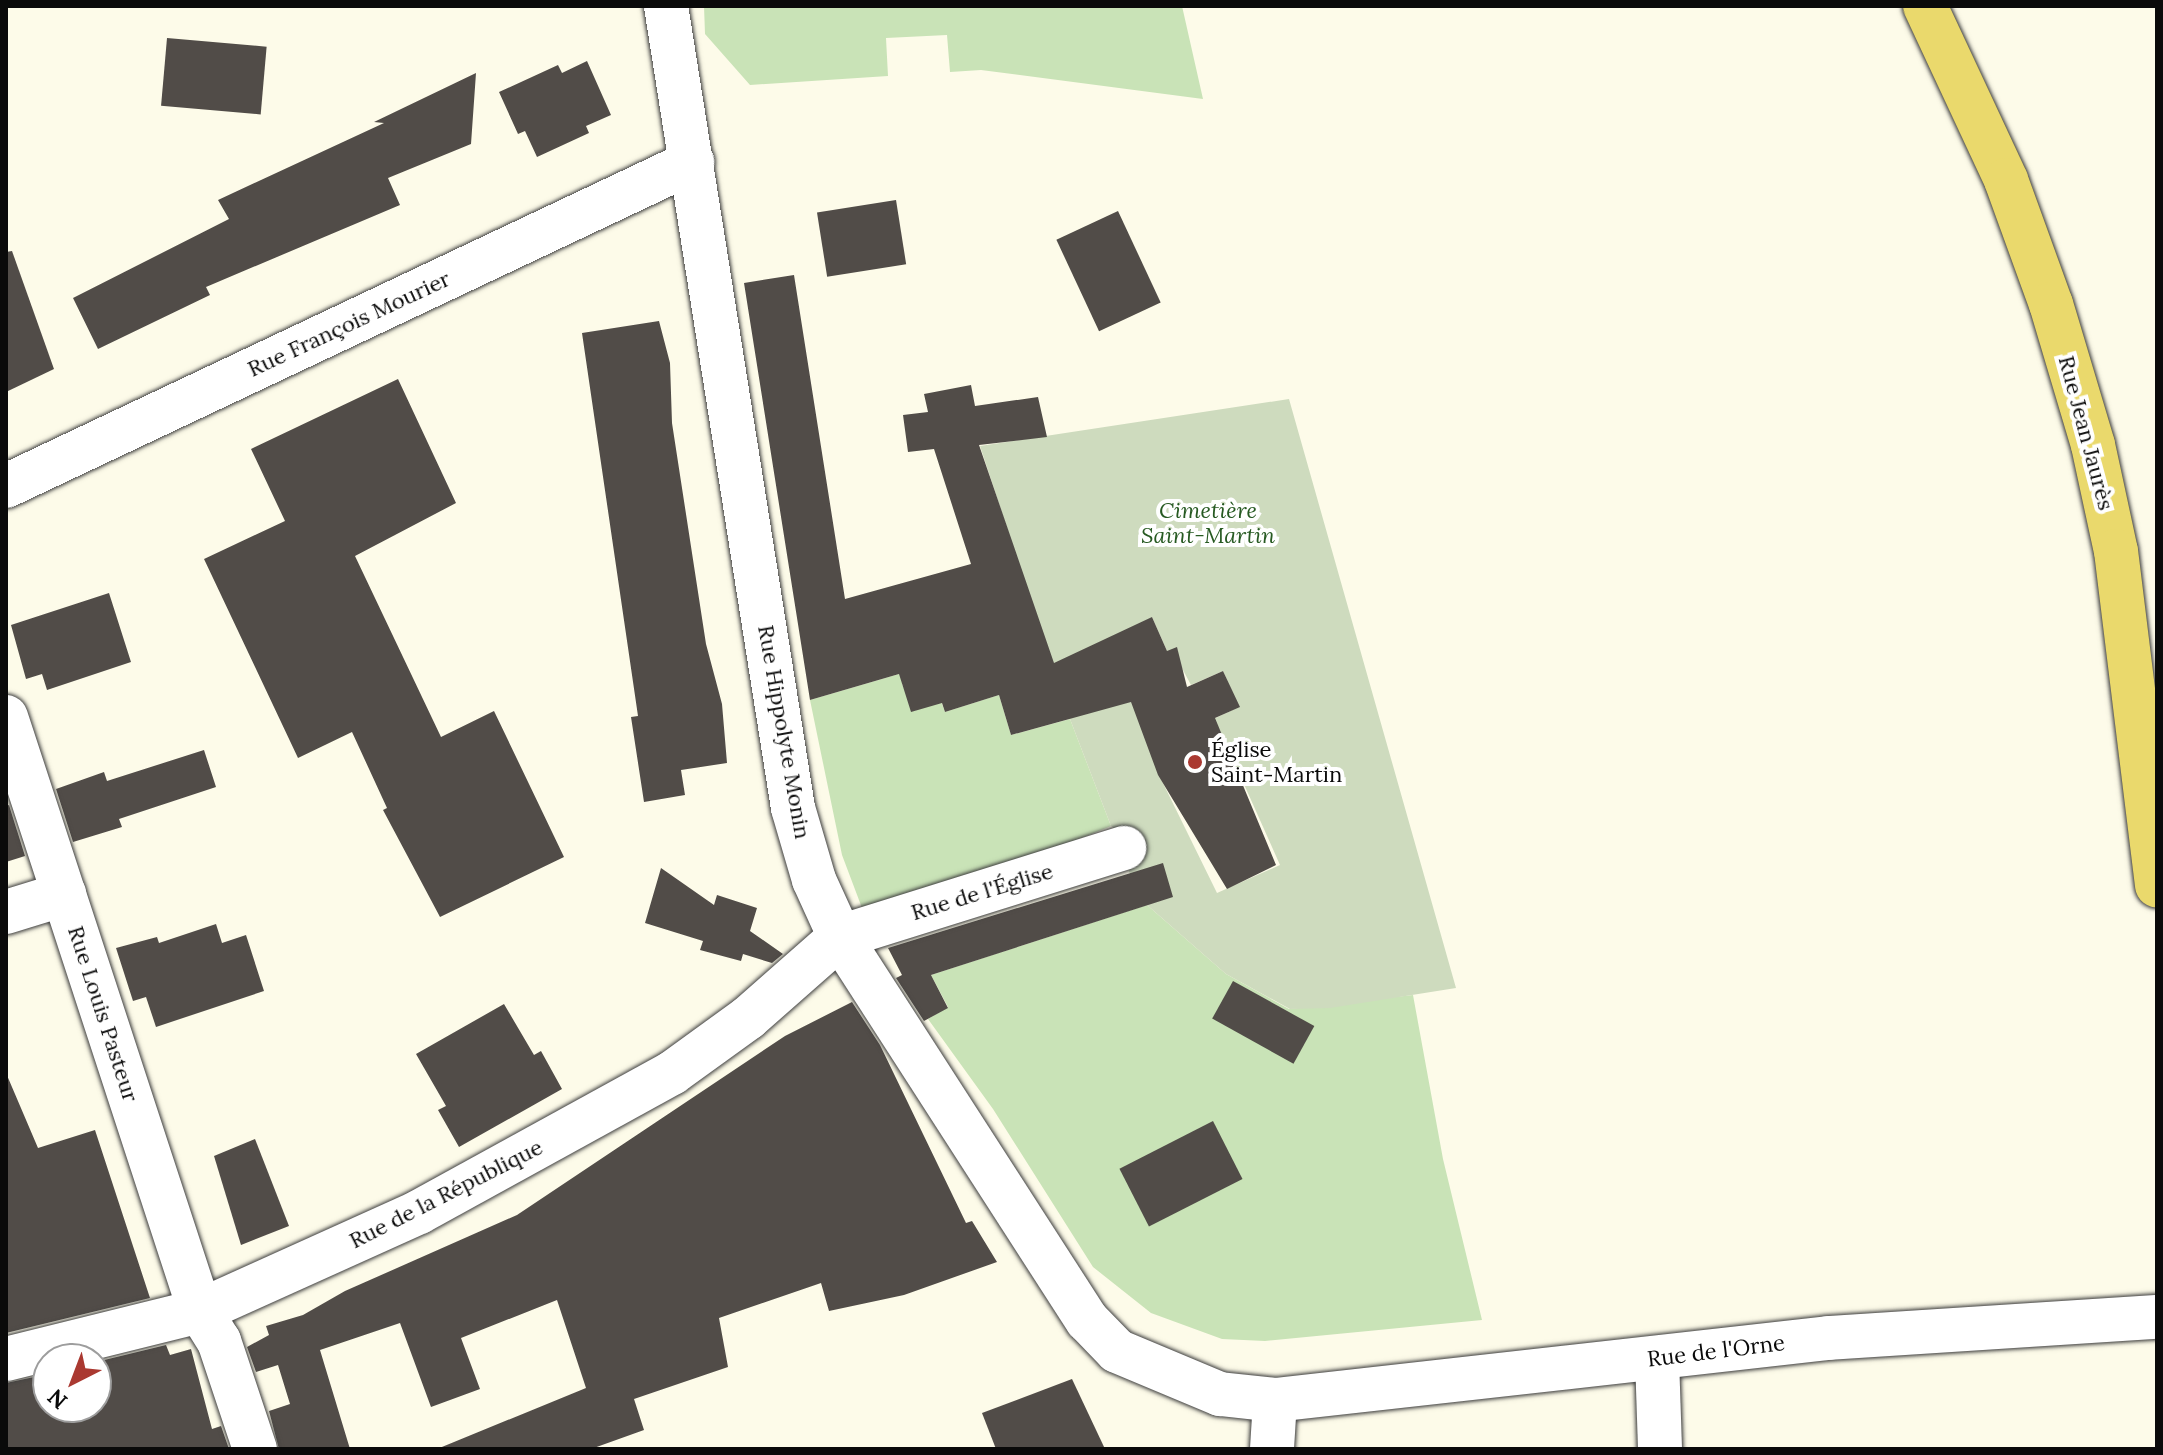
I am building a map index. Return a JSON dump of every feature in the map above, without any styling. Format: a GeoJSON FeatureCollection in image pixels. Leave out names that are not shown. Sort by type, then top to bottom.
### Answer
{"type":"FeatureCollection","features":[{"type":"Feature","properties":{"kind":"main road","name":"Rue Jean Jaurès"},"geometry":{"type":"LineString","coordinates":[[1925,6],[2006,180],[2051,304],[2093,445],[2116,551],[2157,885]]}},
{"type":"Feature","properties":{"kind":"street","name":"Rue Hippolyte Monin"},"geometry":{"type":"LineString","coordinates":[[666,6],[793,808],[814,880],[840,937],[1087,1320],[1117,1351],[1150,1368],[1220,1394],[1275,1400]]}},
{"type":"Feature","properties":{"kind":"street","name":"Rue François Mourier"},"geometry":{"type":"LineString","coordinates":[[6,486],[692,162]]}},
{"type":"Feature","properties":{"kind":"street","name":"Rue Louis Pasteur"},"geometry":{"type":"LineString","coordinates":[[6,717],[200,1311],[219,1341],[255,1449]]}},
{"type":"Feature","properties":{"kind":"street","name":"Rue de l'Église"},"geometry":{"type":"LineString","coordinates":[[840,937],[1124,848]]}},
{"type":"Feature","properties":{"kind":"street"},"geometry":{"type":"LineString","coordinates":[[6,912],[64,894]]}},
{"type":"Feature","properties":{"kind":"street","name":"Rue de la République"},"geometry":{"type":"LineString","coordinates":[[6,1359],[200,1311],[419,1212],[672,1073],[748,1018],[840,937]]}},
{"type":"Feature","properties":{"kind":"street","name":"Rue de l'Orne"},"geometry":{"type":"LineString","coordinates":[[1275,1400],[2000,1323],[2157,1317]]}},
{"type":"Feature","properties":{"kind":"street"},"geometry":{"type":"LineString","coordinates":[[1657,1358],[1660,1449]]}},
{"type":"Feature","properties":{"kind":"street"},"geometry":{"type":"LineString","coordinates":[[1272,1449],[1275,1400]]}},
{"type":"Feature","properties":{"kind":"green space"},"geometry":{"type":"Polygon","coordinates":[[[704,6],[1182,6],[1203,99],[981,70],[950,72],[947,35],[886,38],[888,76],[750,85],[705,34],[704,6]]]}},
{"type":"Feature","properties":{"kind":"green space","name":"Cimetière Saint-Martin"},"geometry":{"type":"Polygon","coordinates":[[[1289,399],[1456,988],[1330,1008],[1290,1009],[1226,974],[1147,905],[1151,903],[1129,872],[1119,832],[1111,826],[1070,719],[980,446],[1289,399]],[[1152,617],[1124,680],[1159,775],[1217,893],[1280,865],[1243,782],[1205,723],[1239,707],[1223,671],[1191,685],[1176,657],[1178,650],[1167,651],[1152,617]]]}},
{"type":"Feature","properties":{"kind":"green space"},"geometry":{"type":"Polygon","coordinates":[[[906,672],[902,684],[914,711],[940,699],[945,712],[999,695],[1011,735],[1070,719],[1111,826],[1020,863],[862,908],[842,855],[810,700],[906,672]]]}},
{"type":"Feature","properties":{"kind":"green space"},"geometry":{"type":"Polygon","coordinates":[[[1147,905],[1226,974],[1289,1009],[1413,995],[1443,1159],[1482,1320],[1265,1341],[1222,1339],[1151,1313],[1093,1267],[993,1109],[928,1019],[948,1007],[931,975],[1147,905]]]}},
{"type":"Feature","properties":{"kind":"building"},"geometry":{"type":"Polygon","coordinates":[[[167,38],[267,47],[261,114],[161,106],[167,38]]]}},
{"type":"Feature","properties":{"kind":"building"},"geometry":{"type":"Polygon","coordinates":[[[587,61],[611,115],[586,126],[589,133],[537,157],[525,131],[518,134],[499,92],[558,65],[562,73],[587,61]]]}},
{"type":"Feature","properties":{"kind":"building"},"geometry":{"type":"Polygon","coordinates":[[[476,73],[471,144],[388,178],[400,205],[206,287],[210,295],[98,349],[73,298],[229,219],[218,200],[384,123],[374,122],[476,73]]]}},
{"type":"Feature","properties":{"kind":"building"},"geometry":{"type":"Polygon","coordinates":[[[896,200],[906,264],[827,277],[817,213],[896,200]]]}},
{"type":"Feature","properties":{"kind":"building"},"geometry":{"type":"Polygon","coordinates":[[[1118,211],[1161,303],[1099,331],[1056,240],[1118,211]]]}},
{"type":"Feature","properties":{"kind":"building"},"geometry":{"type":"Polygon","coordinates":[[[12,251],[54,369],[6,392],[6,252],[12,251]]]}},
{"type":"Feature","properties":{"kind":"building"},"geometry":{"type":"Polygon","coordinates":[[[794,275],[845,599],[971,564],[934,449],[908,452],[903,415],[928,412],[924,394],[971,385],[975,406],[1038,397],[1047,437],[979,445],[1054,663],[1152,617],[1167,651],[1177,647],[1187,687],[1223,671],[1240,707],[1215,718],[1276,865],[1227,889],[1158,775],[1131,702],[1011,735],[999,695],[945,712],[942,703],[911,712],[899,674],[810,700],[744,283],[794,275]]]}},
{"type":"Feature","properties":{"kind":"building"},"geometry":{"type":"Polygon","coordinates":[[[659,321],[670,363],[672,423],[706,644],[722,704],[727,763],[681,770],[685,795],[644,802],[631,717],[638,716],[582,333],[659,321]]]}},
{"type":"Feature","properties":{"kind":"building"},"geometry":{"type":"Polygon","coordinates":[[[398,379],[456,503],[355,556],[441,737],[494,711],[564,857],[440,917],[383,810],[387,808],[352,732],[298,758],[204,559],[285,521],[251,449],[398,379]]]}},
{"type":"Feature","properties":{"kind":"building"},"geometry":{"type":"Polygon","coordinates":[[[109,593],[131,662],[47,690],[42,674],[26,679],[11,625],[109,593]]]}},
{"type":"Feature","properties":{"kind":"building"},"geometry":{"type":"Polygon","coordinates":[[[204,750],[216,787],[119,819],[122,827],[73,842],[56,789],[104,772],[107,781],[204,750]]]}},
{"type":"Feature","properties":{"kind":"building"},"geometry":{"type":"Polygon","coordinates":[[[9,805],[25,856],[6,862],[6,806],[9,805]]]}},
{"type":"Feature","properties":{"kind":"building"},"geometry":{"type":"Polygon","coordinates":[[[1163,863],[1173,897],[931,975],[948,1008],[924,1021],[896,978],[902,975],[888,948],[1163,863]]]}},
{"type":"Feature","properties":{"kind":"building"},"geometry":{"type":"Polygon","coordinates":[[[661,868],[714,905],[717,895],[757,908],[750,931],[783,954],[772,963],[743,954],[741,961],[700,950],[703,941],[645,923],[661,868]]]}},
{"type":"Feature","properties":{"kind":"building"},"geometry":{"type":"Polygon","coordinates":[[[216,924],[222,943],[246,935],[264,991],[156,1027],[146,997],[133,1001],[116,948],[157,937],[159,943],[216,924]]]}},
{"type":"Feature","properties":{"kind":"building"},"geometry":{"type":"Polygon","coordinates":[[[1233,981],[1314,1026],[1293,1064],[1212,1019],[1233,981]]]}},
{"type":"Feature","properties":{"kind":"building"},"geometry":{"type":"Polygon","coordinates":[[[852,1002],[880,1045],[966,1223],[972,1221],[997,1262],[904,1295],[829,1311],[821,1283],[719,1318],[728,1367],[634,1399],[644,1430],[591,1449],[437,1449],[586,1388],[557,1300],[461,1338],[480,1389],[431,1407],[400,1323],[320,1350],[350,1449],[279,1449],[269,1411],[290,1404],[278,1365],[256,1372],[247,1347],[269,1335],[266,1326],[303,1315],[345,1291],[517,1215],[785,1036],[852,1002]]]}},
{"type":"Feature","properties":{"kind":"building"},"geometry":{"type":"Polygon","coordinates":[[[504,1004],[534,1055],[541,1051],[562,1089],[459,1147],[438,1110],[446,1106],[416,1054],[504,1004]]]}},
{"type":"Feature","properties":{"kind":"building"},"geometry":{"type":"Polygon","coordinates":[[[6,1073],[38,1148],[95,1130],[150,1298],[6,1333],[6,1073]]]}},
{"type":"Feature","properties":{"kind":"building"},"geometry":{"type":"Polygon","coordinates":[[[1213,1121],[1243,1179],[1149,1227],[1119,1169],[1213,1121]]]}},
{"type":"Feature","properties":{"kind":"building"},"geometry":{"type":"Polygon","coordinates":[[[255,1139],[289,1226],[241,1245],[214,1156],[255,1139]]]}},
{"type":"Feature","properties":{"kind":"building"},"geometry":{"type":"Polygon","coordinates":[[[166,1345],[170,1355],[191,1349],[212,1429],[221,1426],[229,1449],[6,1449],[6,1383],[32,1377],[32,1423],[112,1423],[112,1358],[166,1345]]]}},
{"type":"Feature","properties":{"kind":"building"},"geometry":{"type":"Polygon","coordinates":[[[1072,1379],[1105,1449],[996,1449],[982,1413],[1072,1379]]]}},
{"type":"Feature","properties":{"kind":"place","name":"Église Saint-Martin"},"geometry":{"type":"Point","coordinates":[1195,762]}}]}
